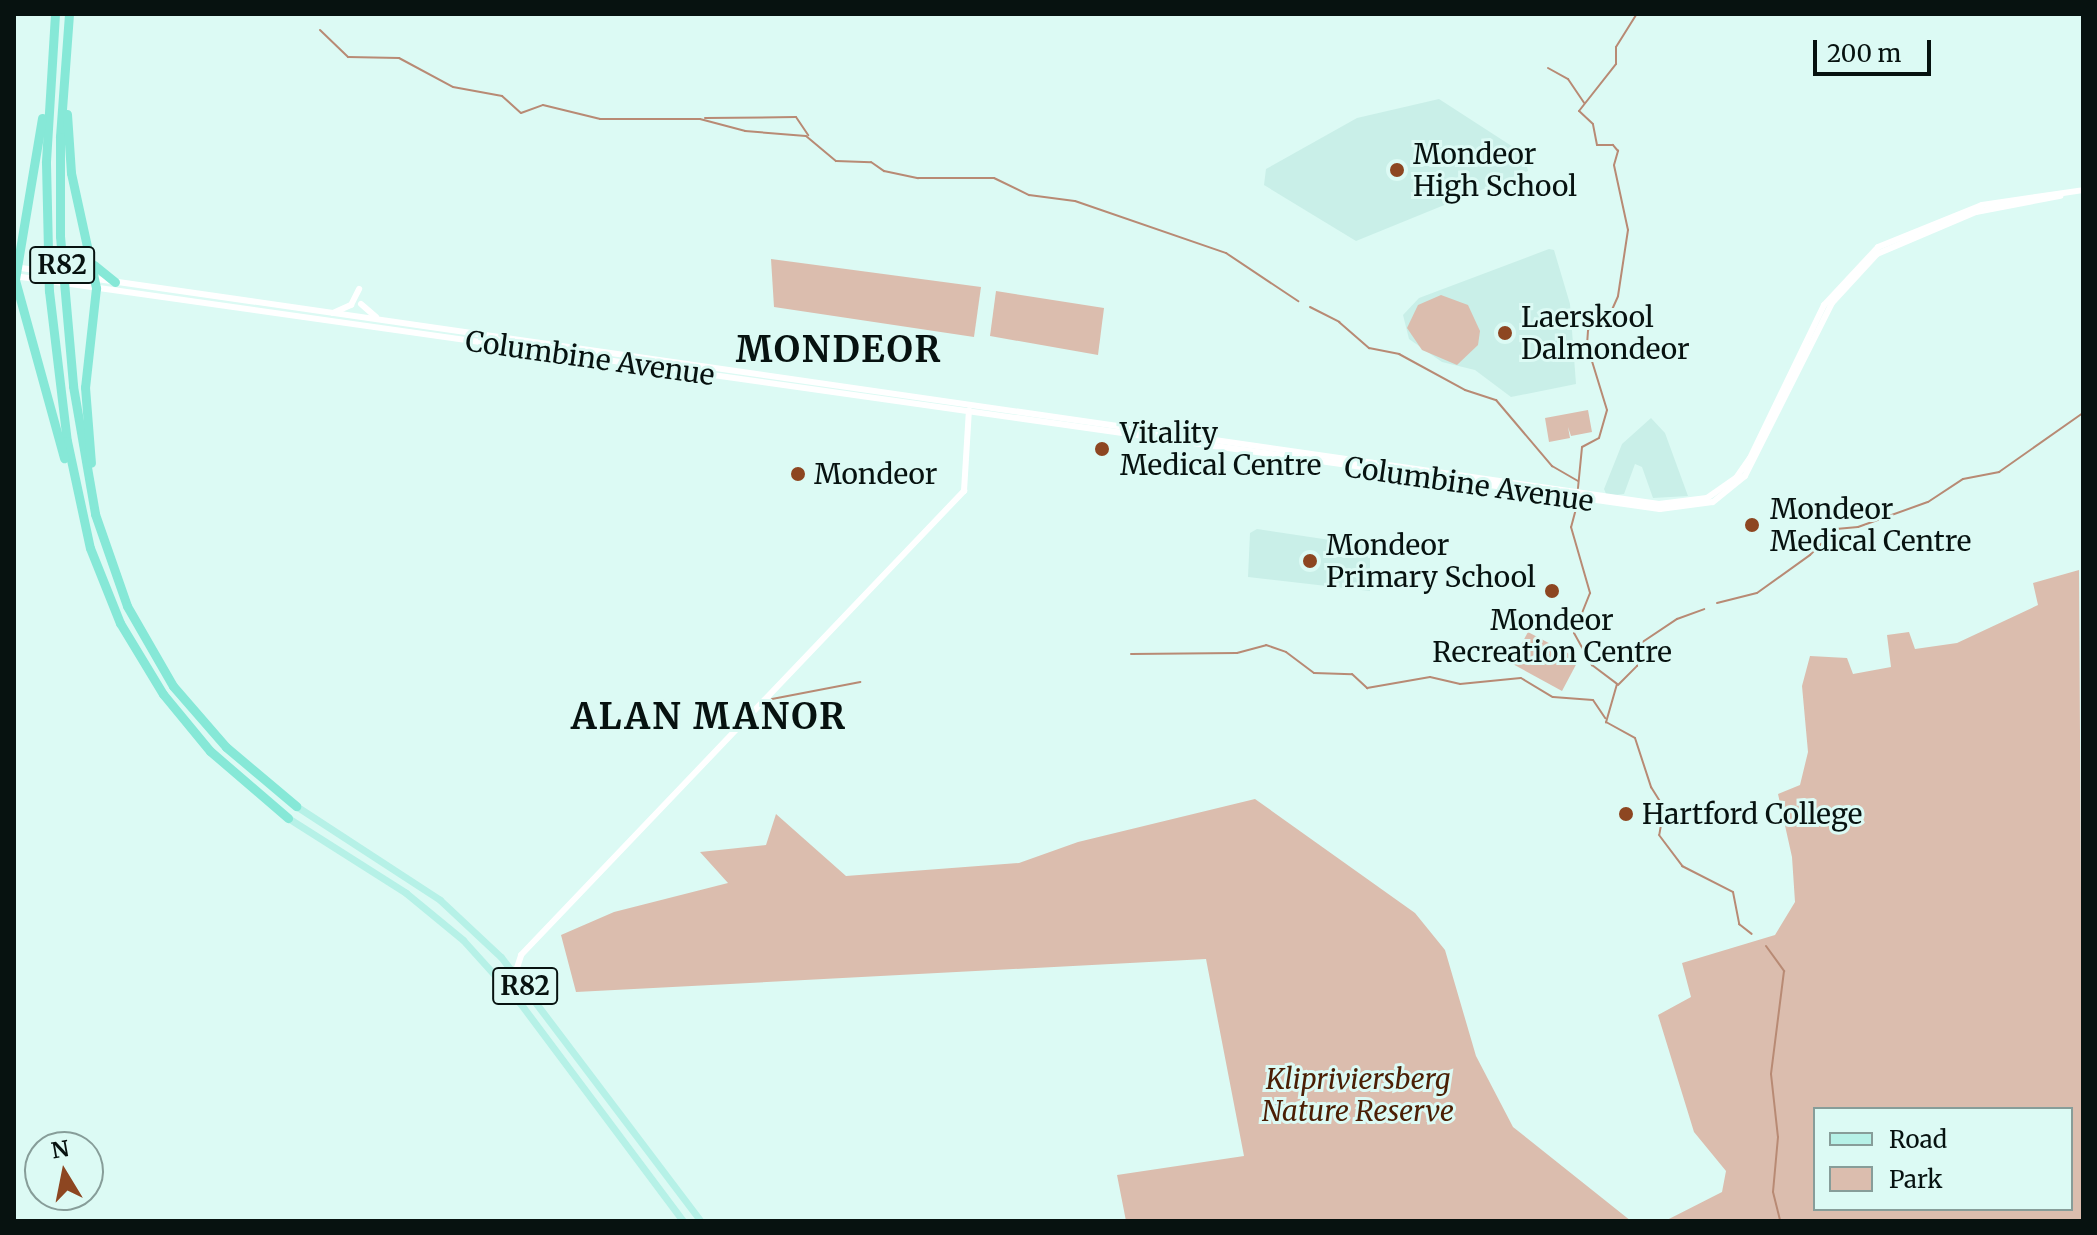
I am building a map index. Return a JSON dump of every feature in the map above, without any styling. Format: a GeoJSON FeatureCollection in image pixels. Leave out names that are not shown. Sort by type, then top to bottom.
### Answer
{"type":"FeatureCollection","features":[{"type":"Feature","properties":{"kind":"highway","name":"R82"},"geometry":{"type":"LineString","coordinates":[[55,14],[50,72],[48,279],[76,495],[106,592],[146,670],[210,751],[288,818]]}},
{"type":"Feature","properties":{"kind":"highway","name":"R82"},"geometry":{"type":"LineString","coordinates":[[69,14],[60,188],[64,301],[95,514],[127,606],[173,686],[226,747],[296,806]]}},
{"type":"Feature","properties":{"kind":"highway"},"geometry":{"type":"LineString","coordinates":[[64,67],[71,173],[96,284],[85,387],[95,514]]}},
{"type":"Feature","properties":{"kind":"highway"},"geometry":{"type":"LineString","coordinates":[[50,72],[14,276],[76,495]]}},
{"type":"Feature","properties":{"kind":"highway"},"geometry":{"type":"LineString","coordinates":[[14,244],[21,235]]}},
{"type":"Feature","properties":{"kind":"highway"},"geometry":{"type":"LineString","coordinates":[[92,262],[115,282]]}},
{"type":"Feature","properties":{"kind":"main road","name":"Columbine Avenue"},"geometry":{"type":"LineString","coordinates":[[14,267],[96,284],[1579,496],[1656,510],[1713,502],[1749,470],[1778,403],[1832,303],[1873,258],[1926,230],[1991,205],[2083,190]]}},
{"type":"Feature","properties":{"kind":"main road","name":"Columbine Avenue"},"geometry":{"type":"LineString","coordinates":[[14,276],[79,281]]}},
{"type":"Feature","properties":{"kind":"main road","name":"Columbine Avenue"},"geometry":{"type":"LineString","coordinates":[[96,284],[115,282],[386,321],[611,358]]}},
{"type":"Feature","properties":{"kind":"main road"},"geometry":{"type":"LineString","coordinates":[[330,313],[348,307],[359,289]]}},
{"type":"Feature","properties":{"kind":"main road"},"geometry":{"type":"LineString","coordinates":[[361,304],[386,321]]}},
{"type":"Feature","properties":{"kind":"main road"},"geometry":{"type":"LineString","coordinates":[[515,974],[521,955],[967,487],[970,409]]}},
{"type":"Feature","properties":{"kind":"main road","name":"R82"},"geometry":{"type":"LineString","coordinates":[[296,806],[440,900],[501,957],[701,1221]]}},
{"type":"Feature","properties":{"kind":"main road","name":"R82"},"geometry":{"type":"LineString","coordinates":[[288,818],[406,893],[471,948],[520,1003],[683,1221]]}},
{"type":"Feature","properties":{"kind":"main road"},"geometry":{"type":"LineString","coordinates":[[501,957],[521,955]]}},
{"type":"Feature","properties":{"kind":"shaded area","name":"Mondeor High School"},"geometry":{"type":"Polygon","coordinates":[[[1439,99],[1524,154],[1528,171],[1356,241],[1264,185],[1266,169],[1357,118],[1439,99]]]}},
{"type":"Feature","properties":{"kind":"shaded area"},"geometry":{"type":"Polygon","coordinates":[[[1549,249],[1554,250],[1570,304],[1576,384],[1511,397],[1475,370],[1442,362],[1409,339],[1403,315],[1419,298],[1549,249]]]}},
{"type":"Feature","properties":{"kind":"shaded area"},"geometry":{"type":"Polygon","coordinates":[[[1651,418],[1665,433],[1688,496],[1653,498],[1642,467],[1635,464],[1624,494],[1607,496],[1604,489],[1622,444],[1651,418]]]}},
{"type":"Feature","properties":{"kind":"shaded area","name":"Mondeor Primary School"},"geometry":{"type":"Polygon","coordinates":[[[1257,529],[1370,546],[1370,591],[1248,577],[1250,533],[1257,529]]]}},
{"type":"Feature","properties":{"kind":"green space"},"geometry":{"type":"Polygon","coordinates":[[[771,259],[981,287],[974,337],[774,307],[771,259]]]}},
{"type":"Feature","properties":{"kind":"green space"},"geometry":{"type":"Polygon","coordinates":[[[996,291],[1104,308],[1098,355],[990,336],[996,291]]]}},
{"type":"Feature","properties":{"kind":"green space"},"geometry":{"type":"Polygon","coordinates":[[[1441,295],[1468,305],[1480,331],[1478,345],[1457,365],[1422,350],[1407,328],[1418,305],[1441,295]]]}},
{"type":"Feature","properties":{"kind":"green space"},"geometry":{"type":"Polygon","coordinates":[[[1588,410],[1592,432],[1571,436],[1568,427],[1570,438],[1549,442],[1545,418],[1588,410]]]}},
{"type":"Feature","properties":{"kind":"green space"},"geometry":{"type":"Polygon","coordinates":[[[2079,570],[2083,1221],[1665,1221],[1722,1192],[1726,1171],[1694,1132],[1658,1015],[1691,997],[1682,963],[1775,935],[1795,902],[1792,857],[1778,794],[1800,785],[1808,752],[1802,686],[1810,656],[1847,658],[1853,674],[1891,667],[1887,635],[1909,632],[1915,649],[1957,643],[2038,605],[2033,583],[2079,570]]]}},
{"type":"Feature","properties":{"kind":"green space"},"geometry":{"type":"Polygon","coordinates":[[[1528,632],[1579,659],[1562,691],[1511,663],[1528,632]]]}},
{"type":"Feature","properties":{"kind":"green space","name":"Klipriviersberg Nature Reserve"},"geometry":{"type":"Polygon","coordinates":[[[1255,799],[1415,913],[1445,950],[1476,1056],[1513,1127],[1631,1221],[1126,1221],[1117,1175],[1244,1156],[1206,959],[576,992],[561,935],[614,912],[728,883],[700,852],[766,845],[776,814],[846,876],[1019,863],[1078,842],[1255,799]]]}},
{"type":"Feature","properties":{"kind":"waterway"},"geometry":{"type":"LineString","coordinates":[[1578,488],[1582,447],[1599,438],[1607,410],[1587,345],[1588,330],[1611,312],[1618,296],[1628,230],[1614,165],[1618,151],[1613,145],[1597,145],[1593,124],[1579,111],[1616,64],[1616,47],[1637,14]]}},
{"type":"Feature","properties":{"kind":"waterway"},"geometry":{"type":"LineString","coordinates":[[320,30],[348,57],[399,58],[453,87],[502,96],[521,113],[543,105],[600,119],[700,119],[745,131],[806,136],[836,161],[871,162],[884,171],[918,178],[994,178],[1029,195],[1075,201],[1226,253],[1298,301]]}},
{"type":"Feature","properties":{"kind":"waterway"},"geometry":{"type":"LineString","coordinates":[[1548,68],[1568,79],[1584,103]]}},
{"type":"Feature","properties":{"kind":"waterway"},"geometry":{"type":"LineString","coordinates":[[705,118],[796,117],[808,135]]}},
{"type":"Feature","properties":{"kind":"waterway"},"geometry":{"type":"LineString","coordinates":[[1310,307],[1339,322],[1369,348],[1399,354],[1465,390],[1496,400],[1552,466],[1578,481]]}},
{"type":"Feature","properties":{"kind":"waterway"},"geometry":{"type":"LineString","coordinates":[[1717,603],[1757,593],[1810,555],[1836,529],[1858,527],[1928,502],[1963,479],[1999,472],[2083,413]]}},
{"type":"Feature","properties":{"kind":"waterway"},"geometry":{"type":"LineString","coordinates":[[1577,505],[1571,527],[1590,593],[1574,633],[1592,665],[1617,684],[1606,722],[1635,738],[1651,787],[1664,808],[1659,835],[1682,866],[1733,892],[1739,924],[1752,934]]}},
{"type":"Feature","properties":{"kind":"waterway"},"geometry":{"type":"LineString","coordinates":[[1618,685],[1637,666],[1638,645],[1677,619],[1704,609]]}},
{"type":"Feature","properties":{"kind":"waterway"},"geometry":{"type":"LineString","coordinates":[[1131,654],[1237,653],[1266,645],[1286,652],[1314,673],[1352,674],[1367,688],[1430,677],[1460,684],[1521,678],[1553,697],[1593,700],[1605,718]]}},
{"type":"Feature","properties":{"kind":"waterway"},"geometry":{"type":"LineString","coordinates":[[772,699],[860,682]]}},
{"type":"Feature","properties":{"kind":"waterway"},"geometry":{"type":"LineString","coordinates":[[1766,946],[1784,971],[1771,1074],[1778,1137],[1773,1192],[1780,1221]]}},
{"type":"Feature","properties":{"kind":"place","name":"Mondeor High School"},"geometry":{"type":"Point","coordinates":[1397,170]}},
{"type":"Feature","properties":{"kind":"place","name":"Laerskool Dalmondeor"},"geometry":{"type":"Point","coordinates":[1505,333]}},
{"type":"Feature","properties":{"kind":"place","name":"Vitality Medical Centre"},"geometry":{"type":"Point","coordinates":[1102,449]}},
{"type":"Feature","properties":{"kind":"place","name":"Mondeor"},"geometry":{"type":"Point","coordinates":[798,474]}},
{"type":"Feature","properties":{"kind":"place","name":"Mondeor Medical Centre"},"geometry":{"type":"Point","coordinates":[1752,525]}},
{"type":"Feature","properties":{"kind":"place","name":"Mondeor Primary School"},"geometry":{"type":"Point","coordinates":[1310,561]}},
{"type":"Feature","properties":{"kind":"place","name":"Mondeor Recreation Centre"},"geometry":{"type":"Point","coordinates":[1552,591]}},
{"type":"Feature","properties":{"kind":"place","name":"Hartford College"},"geometry":{"type":"Point","coordinates":[1626,814]}},
{"type":"Feature","properties":{"kind":"district","name":"MONDEOR"},"geometry":{"type":"Point","coordinates":[839,350]}},
{"type":"Feature","properties":{"kind":"district","name":"ALAN MANOR"},"geometry":{"type":"Point","coordinates":[709,717]}}]}
